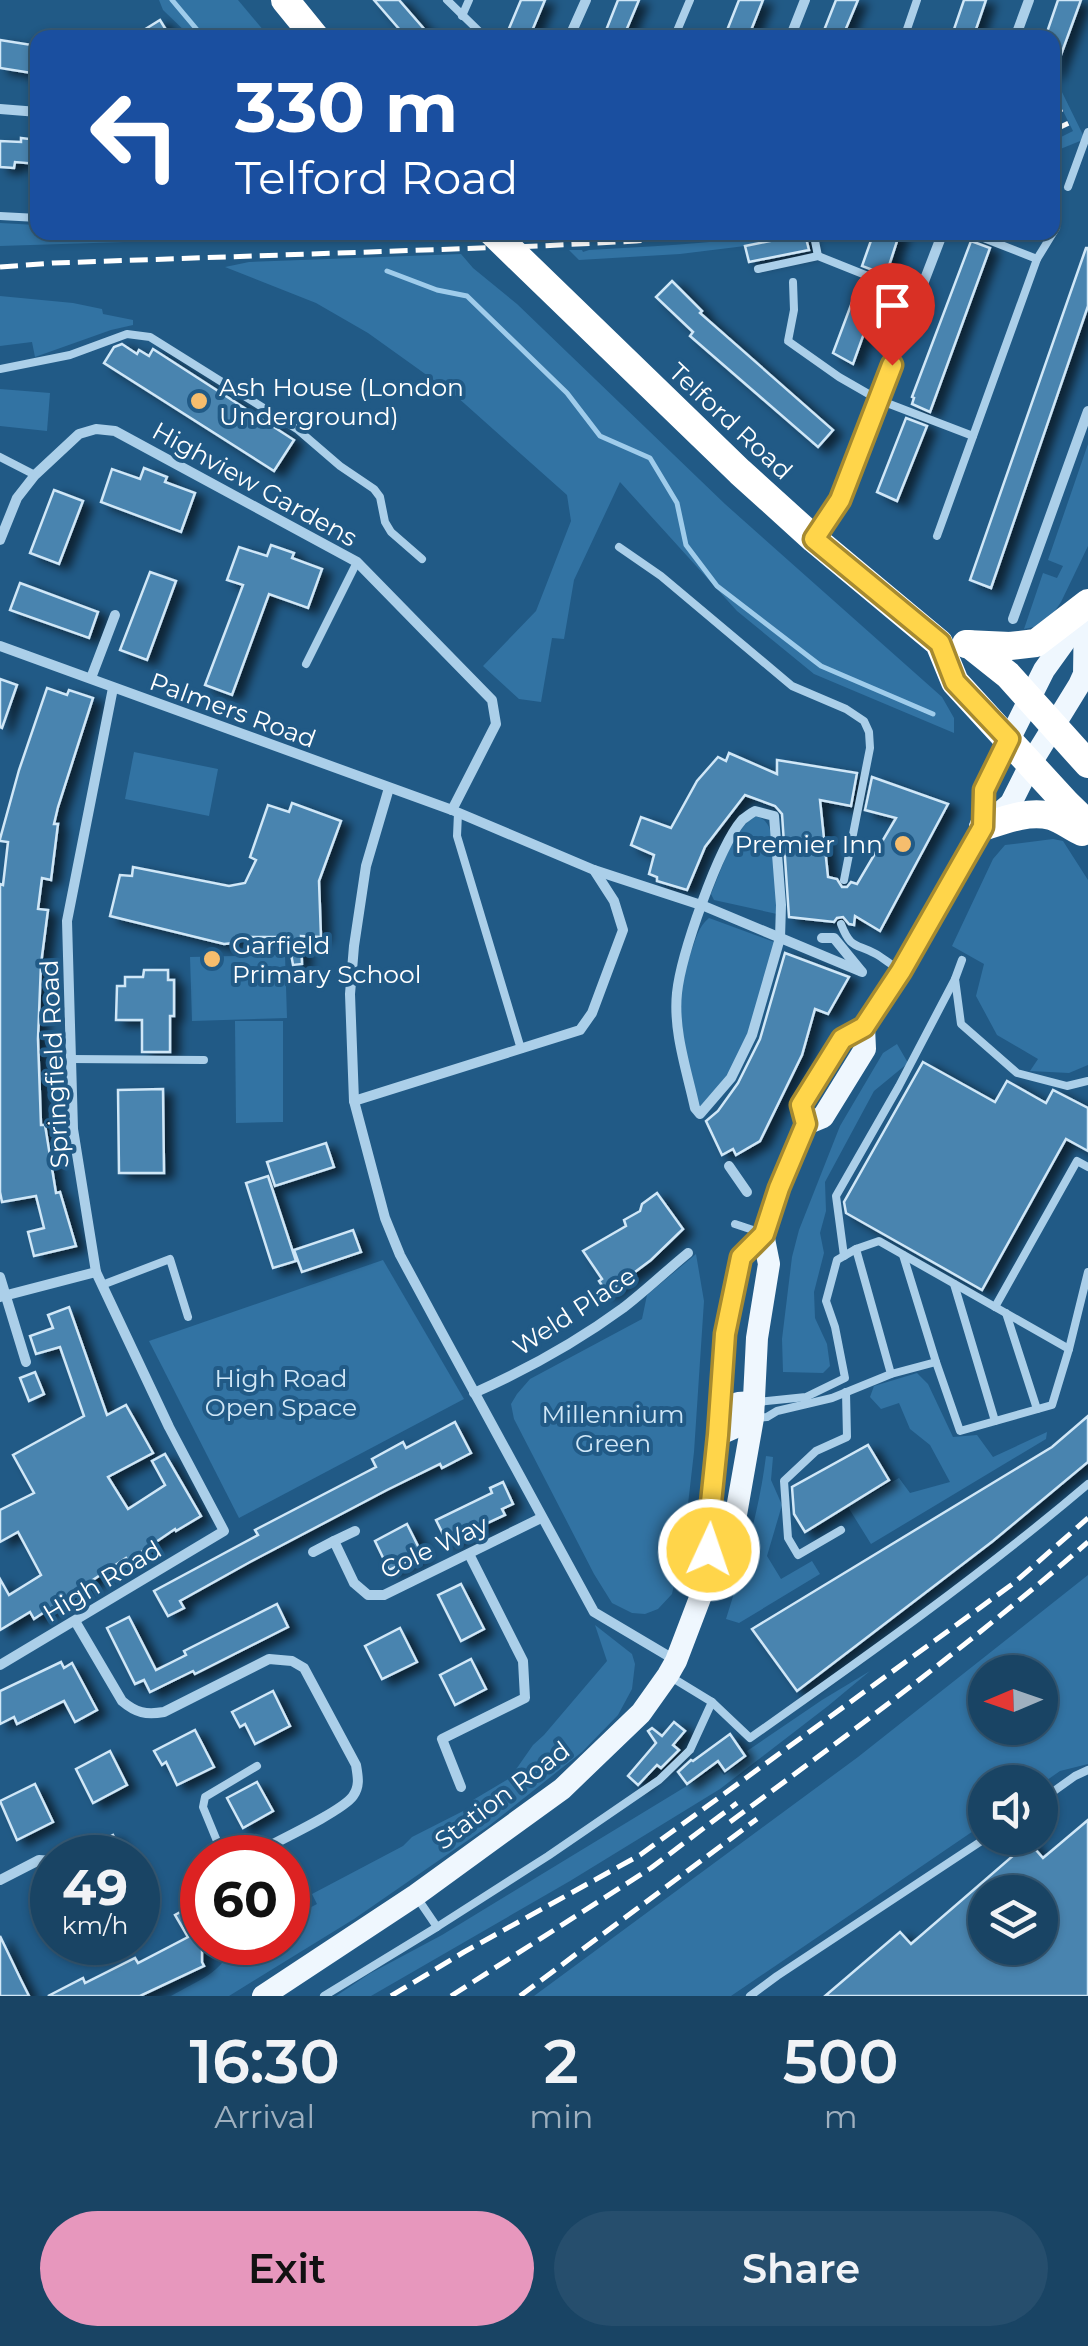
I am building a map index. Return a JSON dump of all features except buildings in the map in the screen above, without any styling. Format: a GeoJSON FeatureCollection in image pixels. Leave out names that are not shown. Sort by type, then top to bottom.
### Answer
{"type":"FeatureCollection","features":[{"type":"Feature","properties":{"kind":"highway"},"geometry":{"type":"LineString","coordinates":[[285,0],[309,30]]}},
{"type":"Feature","properties":{"kind":"highway","name":"Telford Road"},"geometry":{"type":"LineString","coordinates":[[500,240],[814,539],[940,643],[955,682],[1088,824]]}},
{"type":"Feature","properties":{"kind":"highway"},"geometry":{"type":"LineString","coordinates":[[940,643],[1036,643],[1087,607]]}},
{"type":"Feature","properties":{"kind":"highway"},"geometry":{"type":"LineString","coordinates":[[969,644],[1008,675],[1051,731],[1088,764]]}},
{"type":"Feature","properties":{"kind":"highway"},"geometry":{"type":"LineString","coordinates":[[1051,731],[1067,776],[1082,796],[1088,814]]}},
{"type":"Feature","properties":{"kind":"highway"},"geometry":{"type":"LineString","coordinates":[[983,827],[1040,815],[1054,816],[1088,834]]}},
{"type":"Feature","properties":{"kind":"main road","name":"Station Road"},"geometry":{"type":"LineString","coordinates":[[983,827],[984,790],[1044,670],[1087,607]]}},
{"type":"Feature","properties":{"kind":"main road","name":"Station Road"},"geometry":{"type":"LineString","coordinates":[[708,1578],[725,1334],[741,1257],[764,1234],[806,1124],[801,1105],[842,1039],[864,1027],[901,971],[983,827],[1011,803],[1084,674],[1087,607]]}},
{"type":"Feature","properties":{"kind":"main road","name":"Station Road"},"geometry":{"type":"LineString","coordinates":[[263,1996],[416,1895],[562,1789],[641,1713],[672,1668],[708,1578],[734,1526],[754,1410],[756,1338],[769,1264],[764,1234]]}},
{"type":"Feature","properties":{"kind":"main road"},"geometry":{"type":"LineString","coordinates":[[718,1435],[736,1428],[738,1403],[754,1410]]}},
{"type":"Feature","properties":{"kind":"street"},"geometry":{"type":"LineString","coordinates":[[573,30],[586,0]]}},
{"type":"Feature","properties":{"kind":"street"},"geometry":{"type":"LineString","coordinates":[[793,30],[805,0]]}},
{"type":"Feature","properties":{"kind":"street"},"geometry":{"type":"LineString","coordinates":[[1018,30],[1028,0]]}},
{"type":"Feature","properties":{"kind":"street"},"geometry":{"type":"LineString","coordinates":[[0,108],[30,111]]}},
{"type":"Feature","properties":{"kind":"street"},"geometry":{"type":"LineString","coordinates":[[814,539],[840,500],[940,240]]}},
{"type":"Feature","properties":{"kind":"street"},"geometry":{"type":"LineString","coordinates":[[1013,619],[1088,411]]}},
{"type":"Feature","properties":{"kind":"street","name":"Highview Gardens"},"geometry":{"type":"LineString","coordinates":[[0,540],[18,498],[35,475],[79,434],[96,429],[115,431],[356,562],[492,700],[496,724],[455,812]]}},
{"type":"Feature","properties":{"kind":"street"},"geometry":{"type":"LineString","coordinates":[[92,678],[115,616]]}},
{"type":"Feature","properties":{"kind":"street","name":"Palmers Road"},"geometry":{"type":"LineString","coordinates":[[0,646],[455,812],[594,870],[702,905],[862,972],[834,938],[822,938]]}},
{"type":"Feature","properties":{"kind":"street","name":"Springfield Road"},"geometry":{"type":"LineString","coordinates":[[113,688],[67,922],[73,1130],[96,1272],[169,1427],[224,1531]]}},
{"type":"Feature","properties":{"kind":"street"},"geometry":{"type":"LineString","coordinates":[[389,788],[366,866],[350,994],[354,1100],[385,1218],[400,1255],[594,1612],[672,1668]]}},
{"type":"Feature","properties":{"kind":"street"},"geometry":{"type":"LineString","coordinates":[[755,810],[774,816],[782,905],[780,938],[752,1036],[731,1078],[700,1114],[694,1108],[679,1034],[677,994],[720,858],[742,820],[755,810]]}},
{"type":"Feature","properties":{"kind":"street"},"geometry":{"type":"LineString","coordinates":[[354,1100],[580,1030],[592,1013],[623,930],[614,901],[594,870]]}},
{"type":"Feature","properties":{"kind":"street"},"geometry":{"type":"LineString","coordinates":[[780,938],[804,938]]}},
{"type":"Feature","properties":{"kind":"street"},"geometry":{"type":"LineString","coordinates":[[730,1166],[747,1192]]}},
{"type":"Feature","properties":{"kind":"street","name":"Weld Place"},"geometry":{"type":"LineString","coordinates":[[474,1393],[604,1321],[688,1252]]}},
{"type":"Feature","properties":{"kind":"street"},"geometry":{"type":"LineString","coordinates":[[2,1296],[96,1272]]}},
{"type":"Feature","properties":{"kind":"street"},"geometry":{"type":"LineString","coordinates":[[0,1277],[2,1296],[26,1362]]}},
{"type":"Feature","properties":{"kind":"street","name":"Cole Way"},"geometry":{"type":"LineString","coordinates":[[355,1531],[334,1541],[354,1584],[368,1595],[384,1595],[542,1518]]}},
{"type":"Feature","properties":{"kind":"street","name":"High Road"},"geometry":{"type":"LineString","coordinates":[[0,1665],[224,1531]]}},
{"type":"Feature","properties":{"kind":"street"},"geometry":{"type":"LineString","coordinates":[[314,1552],[334,1541]]}},
{"type":"Feature","properties":{"kind":"street"},"geometry":{"type":"LineString","coordinates":[[462,1788],[442,1739],[525,1698],[523,1661],[469,1554]]}},
{"type":"Feature","properties":{"kind":"street"},"geometry":{"type":"LineString","coordinates":[[75,1620],[122,1701],[147,1715],[164,1712],[269,1659],[292,1661],[304,1668],[356,1765],[359,1780],[356,1792],[341,1808],[290,1835]]}},
{"type":"Feature","properties":{"kind":"street"},"geometry":{"type":"LineString","coordinates":[[0,1880],[30,1865]]}},
{"type":"Feature","properties":{"kind":"lane"},"geometry":{"type":"LineString","coordinates":[[447,0],[477,30]]}},
{"type":"Feature","properties":{"kind":"lane"},"geometry":{"type":"LineString","coordinates":[[462,16],[468,0]]}},
{"type":"Feature","properties":{"kind":"lane"},"geometry":{"type":"LineString","coordinates":[[677,30],[690,0]]}},
{"type":"Feature","properties":{"kind":"lane"},"geometry":{"type":"LineString","coordinates":[[907,30],[917,0]]}},
{"type":"Feature","properties":{"kind":"lane"},"geometry":{"type":"LineString","coordinates":[[1068,187],[1088,132]]}},
{"type":"Feature","properties":{"kind":"lane"},"geometry":{"type":"LineString","coordinates":[[0,216],[30,218]]}},
{"type":"Feature","properties":{"kind":"lane"},"geometry":{"type":"LineString","coordinates":[[988,240],[1037,259]]}},
{"type":"Feature","properties":{"kind":"lane"},"geometry":{"type":"LineString","coordinates":[[937,536],[1037,259],[1049,240]]}},
{"type":"Feature","properties":{"kind":"lane"},"geometry":{"type":"LineString","coordinates":[[815,241],[818,256]]}},
{"type":"Feature","properties":{"kind":"lane"},"geometry":{"type":"LineString","coordinates":[[758,269],[818,256],[918,296]]}},
{"type":"Feature","properties":{"kind":"lane"},"geometry":{"type":"LineString","coordinates":[[793,282],[794,310],[788,341],[879,400],[973,436]]}},
{"type":"Feature","properties":{"kind":"lane"},"geometry":{"type":"LineString","coordinates":[[0,369],[70,354],[127,334],[150,337],[298,430],[374,489],[390,532],[422,559]]}},
{"type":"Feature","properties":{"kind":"lane"},"geometry":{"type":"LineString","coordinates":[[0,457],[35,475]]}},
{"type":"Feature","properties":{"kind":"lane"},"geometry":{"type":"LineString","coordinates":[[619,547],[661,576],[792,686],[864,721],[870,748],[844,880]]}},
{"type":"Feature","properties":{"kind":"lane"},"geometry":{"type":"LineString","coordinates":[[306,664],[356,562]]}},
{"type":"Feature","properties":{"kind":"lane"},"geometry":{"type":"LineString","coordinates":[[455,812],[458,836],[522,1048]]}},
{"type":"Feature","properties":{"kind":"lane"},"geometry":{"type":"LineString","coordinates":[[841,924],[846,938],[861,950],[875,952],[901,971]]}},
{"type":"Feature","properties":{"kind":"lane"},"geometry":{"type":"LineString","coordinates":[[844,1256],[836,1196],[956,980],[962,960]]}},
{"type":"Feature","properties":{"kind":"lane"},"geometry":{"type":"LineString","coordinates":[[956,980],[962,1024],[1017,1073],[1067,1086],[1088,1080]]}},
{"type":"Feature","properties":{"kind":"lane"},"geometry":{"type":"LineString","coordinates":[[71,1059],[204,1060]]}},
{"type":"Feature","properties":{"kind":"lane"},"geometry":{"type":"LineString","coordinates":[[995,1307],[1077,1161],[1088,1167]]}},
{"type":"Feature","properties":{"kind":"lane"},"geometry":{"type":"LineString","coordinates":[[735,1224],[764,1234]]}},
{"type":"Feature","properties":{"kind":"lane"},"geometry":{"type":"LineString","coordinates":[[754,1410],[806,1396],[845,1378],[826,1301],[836,1260],[879,1241],[1068,1350]]}},
{"type":"Feature","properties":{"kind":"lane"},"geometry":{"type":"LineString","coordinates":[[856,1249],[891,1374]]}},
{"type":"Feature","properties":{"kind":"lane"},"geometry":{"type":"LineString","coordinates":[[903,1254],[960,1431],[1052,1405],[1088,1272]]}},
{"type":"Feature","properties":{"kind":"lane"},"geometry":{"type":"LineString","coordinates":[[102,1285],[170,1260],[188,1318]]}},
{"type":"Feature","properties":{"kind":"lane"},"geometry":{"type":"LineString","coordinates":[[954,1284],[995,1421]]}},
{"type":"Feature","properties":{"kind":"lane"},"geometry":{"type":"LineString","coordinates":[[1006,1314],[1037,1409]]}},
{"type":"Feature","properties":{"kind":"lane"},"geometry":{"type":"LineString","coordinates":[[754,1410],[766,1417],[936,1362]]}},
{"type":"Feature","properties":{"kind":"lane"},"geometry":{"type":"LineString","coordinates":[[840,1530],[798,1555],[788,1538],[784,1481],[816,1450],[847,1437],[846,1392]]}},
{"type":"Feature","properties":{"kind":"lane"},"geometry":{"type":"LineString","coordinates":[[672,1668],[750,1738],[923,1614],[1088,1484]]}},
{"type":"Feature","properties":{"kind":"lane"},"geometry":{"type":"LineString","coordinates":[[324,1996],[548,1856],[659,1780],[690,1750],[712,1702]]}},
{"type":"Feature","properties":{"kind":"lane"},"geometry":{"type":"LineString","coordinates":[[214,1835],[202,1807],[205,1797],[256,1766]]}},
{"type":"Feature","properties":{"kind":"lane"},"geometry":{"type":"LineString","coordinates":[[1058,1788],[1088,1770]]}},
{"type":"Feature","properties":{"kind":"lane"},"geometry":{"type":"LineString","coordinates":[[750,1996],[968,1850]]}},
{"type":"Feature","properties":{"kind":"lane"},"geometry":{"type":"LineString","coordinates":[[416,1895],[437,1927]]}},
{"type":"Feature","properties":{"kind":"green space"},"geometry":{"type":"Polygon","coordinates":[[[159,0],[238,0],[263,30],[184,30],[163,10],[159,0]]]}},
{"type":"Feature","properties":{"kind":"green space"},"geometry":{"type":"Polygon","coordinates":[[[1060,88],[1085,139],[1060,149],[1060,138],[1073,131],[1060,105],[1060,88]]]}},
{"type":"Feature","properties":{"kind":"green space"},"geometry":{"type":"Polygon","coordinates":[[[0,223],[30,225],[30,240],[188,240],[0,246],[0,223]]]}},
{"type":"Feature","properties":{"kind":"green space"},"geometry":{"type":"Polygon","coordinates":[[[777,240],[680,254],[579,260],[569,250],[583,252],[777,240]]]}},
{"type":"Feature","properties":{"kind":"green space"},"geometry":{"type":"Polygon","coordinates":[[[461,254],[725,504],[942,697],[954,718],[954,733],[814,674],[737,611],[620,482],[574,580],[564,639],[552,638],[541,702],[519,699],[483,666],[536,611],[571,521],[567,495],[456,396],[368,333],[316,303],[225,267],[249,262],[461,254]]]}},
{"type":"Feature","properties":{"kind":"green space"},"geometry":{"type":"Polygon","coordinates":[[[0,296],[102,309],[103,314],[133,320],[133,325],[35,357],[32,342],[0,346],[0,296]]]}},
{"type":"Feature","properties":{"kind":"green space"},"geometry":{"type":"Polygon","coordinates":[[[0,389],[50,393],[47,431],[0,426],[0,389]]]}},
{"type":"Feature","properties":{"kind":"green space"},"geometry":{"type":"Polygon","coordinates":[[[1088,444],[1088,546],[1050,618],[1044,625],[1024,629],[1043,573],[1057,578],[1063,566],[1048,560],[1088,444]]]}},
{"type":"Feature","properties":{"kind":"green space"},"geometry":{"type":"Polygon","coordinates":[[[134,752],[218,769],[209,816],[125,799],[134,752]]]}},
{"type":"Feature","properties":{"kind":"green space"},"geometry":{"type":"Polygon","coordinates":[[[749,815],[765,821],[772,838],[777,914],[714,900],[711,894],[733,839],[749,815]]]}},
{"type":"Feature","properties":{"kind":"green space"},"geometry":{"type":"Polygon","coordinates":[[[1063,841],[1088,880],[1088,1065],[1069,1073],[1030,1071],[1038,1059],[997,1035],[976,996],[984,964],[952,946],[993,859],[1005,845],[1063,841]]]}},
{"type":"Feature","properties":{"kind":"green space"},"geometry":{"type":"Polygon","coordinates":[[[709,918],[777,943],[744,1052],[697,1110],[681,1031],[681,993],[696,938],[709,918]]]}},
{"type":"Feature","properties":{"kind":"green space"},"geometry":{"type":"Polygon","coordinates":[[[285,955],[287,1018],[192,1021],[190,957],[285,955]]]}},
{"type":"Feature","properties":{"kind":"green space"},"geometry":{"type":"Polygon","coordinates":[[[235,1021],[283,1021],[283,1122],[236,1123],[235,1021]]]}},
{"type":"Feature","properties":{"kind":"green space"},"geometry":{"type":"Polygon","coordinates":[[[897,1044],[908,1063],[874,1091],[825,1182],[826,1211],[820,1233],[824,1253],[814,1292],[815,1318],[827,1344],[830,1366],[823,1373],[783,1372],[782,1339],[799,1230],[840,1126],[883,1053],[897,1044]]]}},
{"type":"Feature","properties":{"kind":"green space","name":"Millennium Green"},"geometry":{"type":"Polygon","coordinates":[[[696,1254],[704,1301],[684,1539],[672,1594],[658,1609],[632,1613],[612,1603],[594,1574],[514,1419],[511,1404],[530,1379],[642,1319],[647,1295],[696,1254]]]}},
{"type":"Feature","properties":{"kind":"green space","name":"High Road Open Space"},"geometry":{"type":"Polygon","coordinates":[[[383,1260],[464,1399],[239,1518],[149,1341],[383,1260]]]}},
{"type":"Feature","properties":{"kind":"green space"},"geometry":{"type":"Polygon","coordinates":[[[917,1373],[928,1384],[953,1437],[977,1435],[993,1457],[1047,1432],[1046,1439],[871,1544],[848,1507],[899,1478],[910,1493],[950,1482],[930,1445],[910,1429],[899,1403],[881,1409],[870,1397],[874,1386],[917,1373]]]}},
{"type":"Feature","properties":{"kind":"green space"},"geometry":{"type":"Polygon","coordinates":[[[766,1456],[773,1457],[771,1480],[782,1505],[767,1556],[781,1579],[812,1561],[820,1574],[739,1623],[726,1619],[755,1518],[766,1456]]]}},
{"type":"Feature","properties":{"kind":"green space"},"geometry":{"type":"Polygon","coordinates":[[[1088,1575],[1088,1764],[1058,1772],[1058,1765],[968,1765],[968,1835],[731,1996],[534,1996],[858,1757],[968,1670],[968,1745],[1058,1745],[1058,1655],[987,1655],[1088,1575]]]}},
{"type":"Feature","properties":{"kind":"green space"},"geometry":{"type":"Polygon","coordinates":[[[595,1625],[632,1654],[635,1664],[632,1689],[618,1715],[582,1752],[490,1825],[310,1946],[310,1908],[317,1904],[312,1894],[475,1805],[473,1800],[510,1778],[533,1745],[607,1661],[595,1625]]]}},
{"type":"Feature","properties":{"kind":"green space"},"geometry":{"type":"Polygon","coordinates":[[[870,1671],[720,1789],[570,1881],[371,1996],[336,1996],[718,1767],[724,1775],[750,1756],[747,1751],[870,1671]]]}},
{"type":"Feature","properties":{"kind":"green space"},"geometry":{"type":"Polygon","coordinates":[[[220,1965],[279,1965],[229,1996],[171,1996],[220,1965]]]}},
{"type":"Feature","properties":{"kind":"waterway"},"geometry":{"type":"LineString","coordinates":[[172,0],[197,30]]}},
{"type":"Feature","properties":{"kind":"waterway"},"geometry":{"type":"LineString","coordinates":[[387,271],[437,290],[467,296],[567,393],[600,436],[650,458],[677,503],[686,545],[717,586],[821,666],[933,714]]}},
{"type":"Feature","properties":{"kind":"railway"},"geometry":{"type":"LineString","coordinates":[[1060,127],[1069,123]]}},
{"type":"Feature","properties":{"kind":"railway"},"geometry":{"type":"LineString","coordinates":[[0,267],[646,240]]}},
{"type":"Feature","properties":{"kind":"railway"},"geometry":{"type":"LineString","coordinates":[[391,1996],[640,1855],[1014,1583],[1088,1518]]}},
{"type":"Feature","properties":{"kind":"railway"},"geometry":{"type":"LineString","coordinates":[[730,1822],[957,1650],[1088,1542]]}},
{"type":"Feature","properties":{"kind":"railway"},"geometry":{"type":"LineString","coordinates":[[451,1996],[651,1868],[737,1803]]}},
{"type":"Feature","properties":{"kind":"railway"},"geometry":{"type":"LineString","coordinates":[[520,1996],[757,1819]]}},
{"type":"Feature","properties":{"kind":"place","name":"Ash House (London Underground)"},"geometry":{"type":"Point","coordinates":[199,401]}},
{"type":"Feature","properties":{"kind":"place","name":"Premier Inn"},"geometry":{"type":"Point","coordinates":[903,844]}},
{"type":"Feature","properties":{"kind":"place","name":"Garfield Primary School"},"geometry":{"type":"Point","coordinates":[212,959]}},
{"type":"Feature","properties":{"kind":"route"},"geometry":{"type":"LineString","coordinates":[[709,1550],[725,1334],[741,1257],[764,1234],[806,1124],[801,1105],[842,1039],[864,1027],[901,971],[983,827],[984,790],[1009,739],[955,682],[940,643],[814,539],[840,500],[892,365]]}}]}
